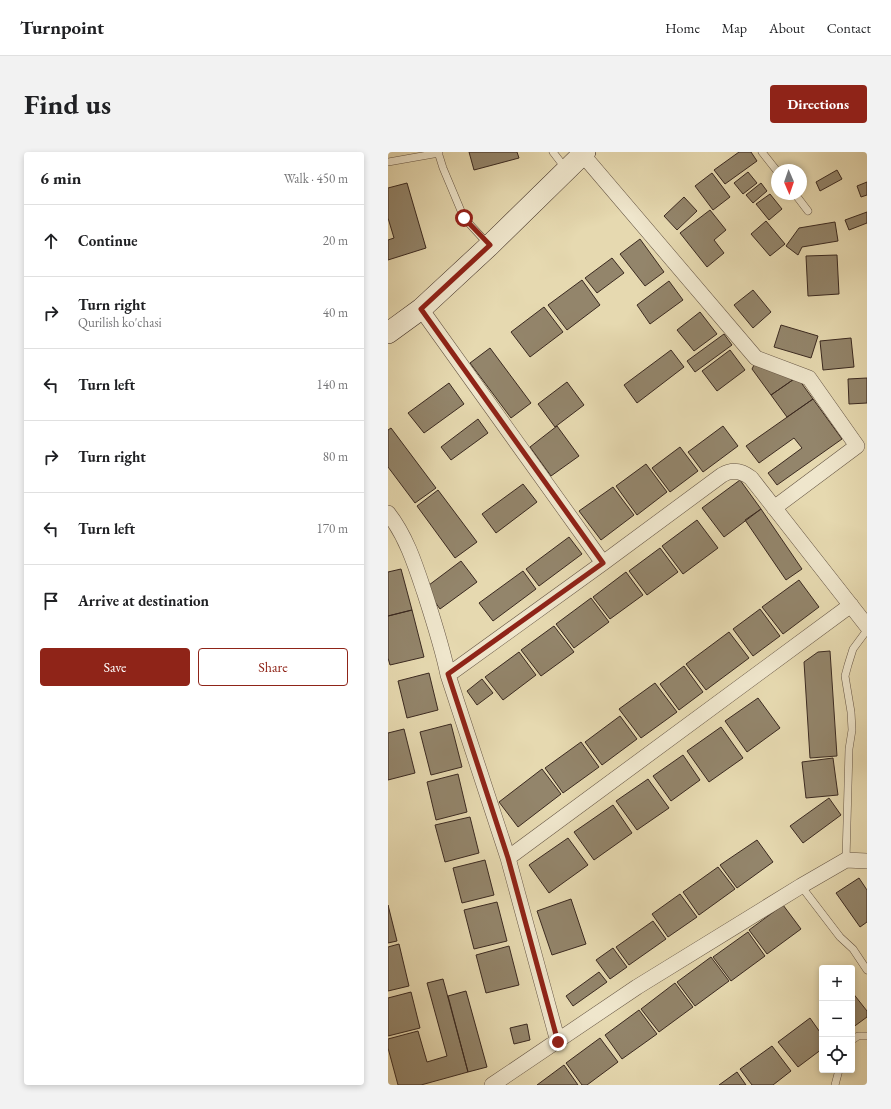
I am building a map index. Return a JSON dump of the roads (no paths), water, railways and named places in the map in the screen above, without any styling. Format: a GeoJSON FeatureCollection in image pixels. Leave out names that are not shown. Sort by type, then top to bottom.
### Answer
{"type":"FeatureCollection","features":[{"type":"Feature","properties":{"kind":"street"},"geometry":{"type":"LineString","coordinates":[[388,333],[421,309],[584,154],[756,358],[809,378],[857,446],[774,508]]}},
{"type":"Feature","properties":{"kind":"street"},"geometry":{"type":"LineString","coordinates":[[421,309],[603,563]]}},
{"type":"Feature","properties":{"kind":"street"},"geometry":{"type":"LineString","coordinates":[[448,674],[603,563],[722,475],[730,471],[741,472],[748,476],[867,626]]}},
{"type":"Feature","properties":{"kind":"street"},"geometry":{"type":"LineString","coordinates":[[388,513],[393,519],[411,554],[441,643],[448,674],[508,858],[558,1042]]}},
{"type":"Feature","properties":{"kind":"street"},"geometry":{"type":"LineString","coordinates":[[508,858],[851,605]]}},
{"type":"Feature","properties":{"kind":"street"},"geometry":{"type":"LineString","coordinates":[[492,1085],[558,1042],[637,987],[801,886],[846,860],[867,861]]}},
{"type":"Feature","properties":{"kind":"lane"},"geometry":{"type":"LineString","coordinates":[[388,162],[439,152],[443,168],[464,218],[490,245]]}},
{"type":"Feature","properties":{"kind":"lane"},"geometry":{"type":"LineString","coordinates":[[553,152],[567,170]]}},
{"type":"Feature","properties":{"kind":"lane"},"geometry":{"type":"LineString","coordinates":[[762,152],[771,164]]}},
{"type":"Feature","properties":{"kind":"lane"},"geometry":{"type":"LineString","coordinates":[[800,200],[808,211]]}},
{"type":"Feature","properties":{"kind":"lane"},"geometry":{"type":"LineString","coordinates":[[846,860],[849,749],[852,730],[851,712],[845,676],[854,649],[867,630]]}},
{"type":"Feature","properties":{"kind":"lane"},"geometry":{"type":"LineString","coordinates":[[801,886],[840,937],[853,949],[867,970]]}},
{"type":"Feature","properties":{"kind":"lane"},"geometry":{"type":"LineString","coordinates":[[855,1038],[858,1036],[867,1036]]}},
{"type":"Feature","properties":{"kind":"lane"},"geometry":{"type":"LineString","coordinates":[[835,1085],[838,1073]]}}]}
